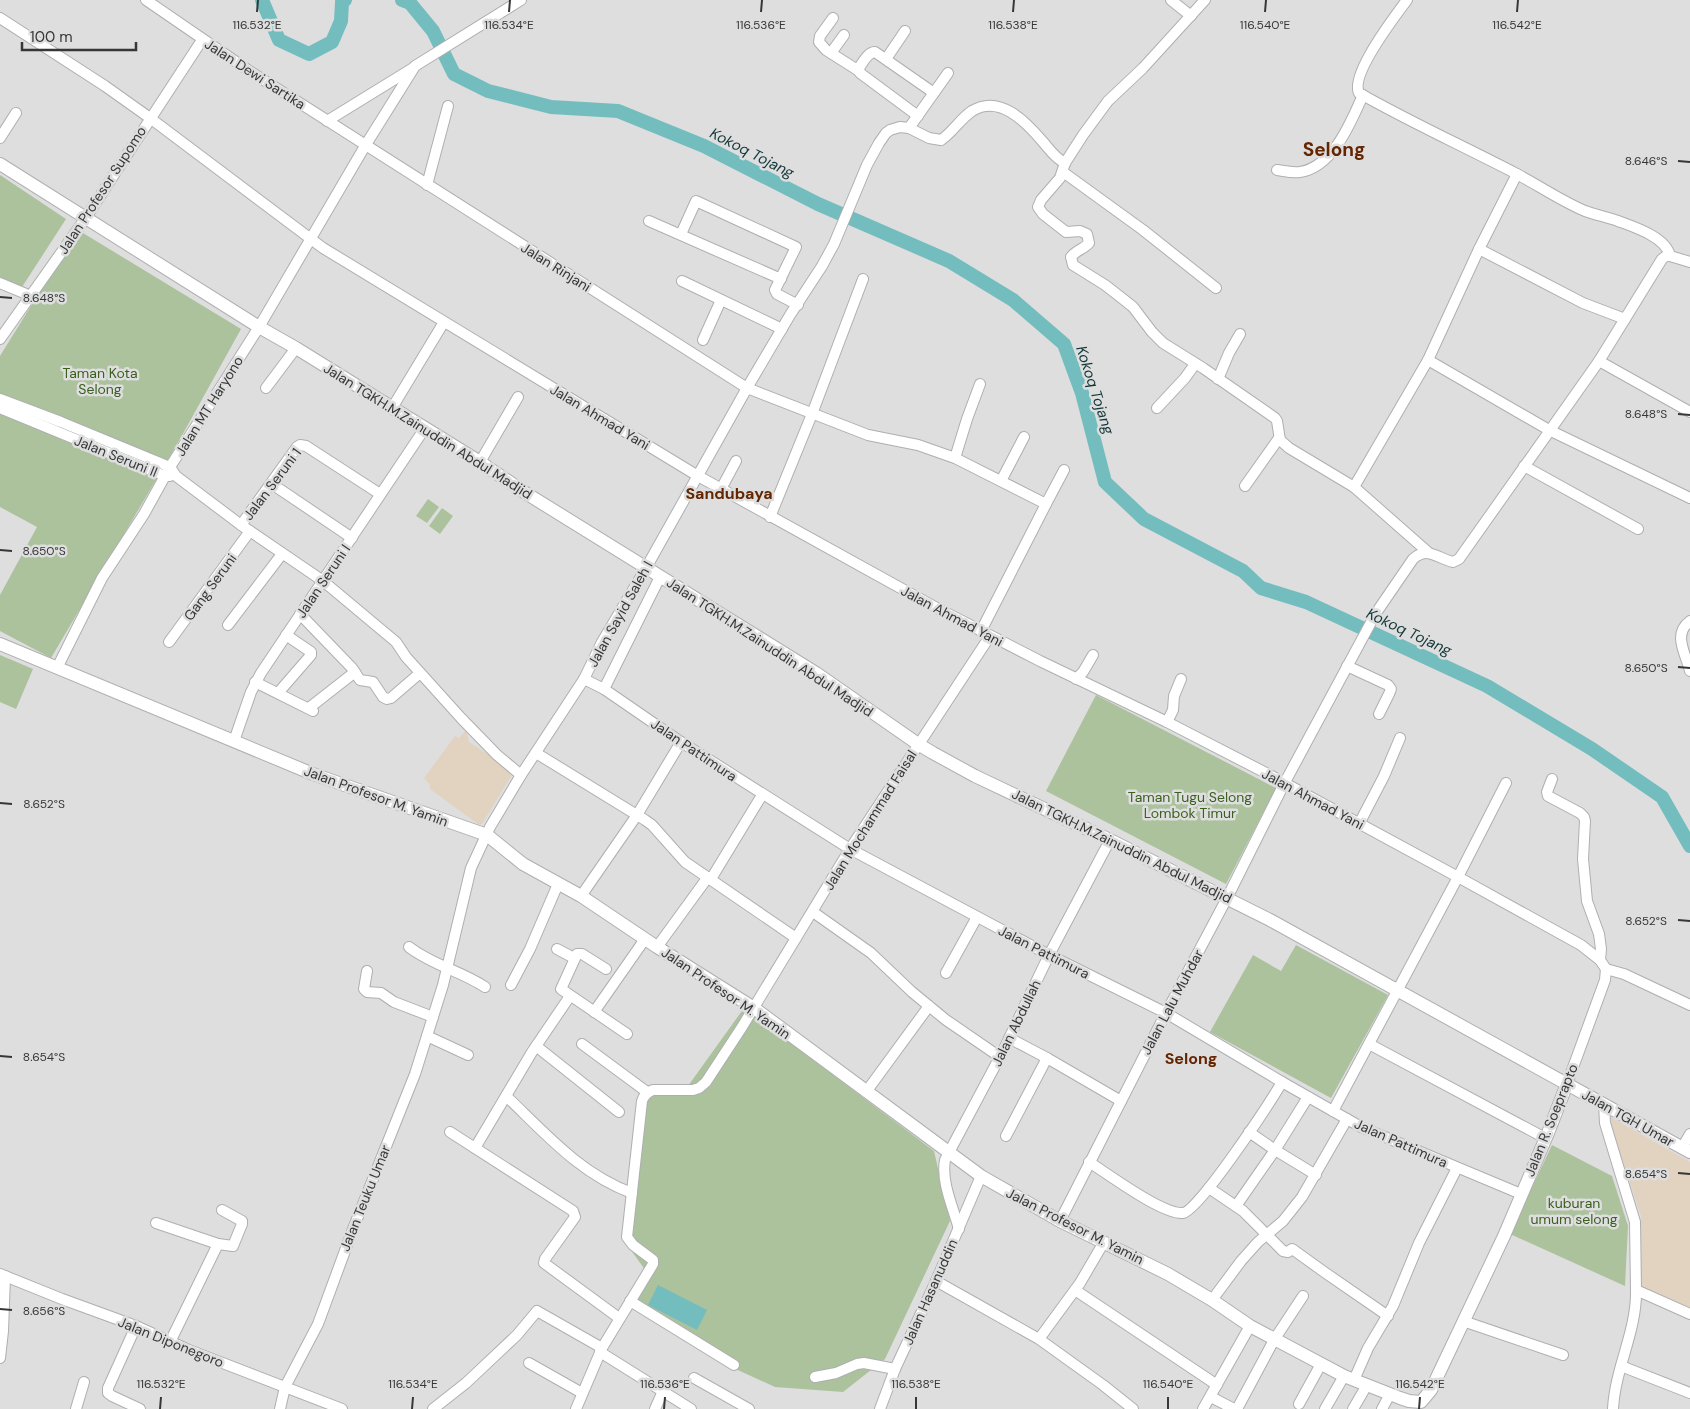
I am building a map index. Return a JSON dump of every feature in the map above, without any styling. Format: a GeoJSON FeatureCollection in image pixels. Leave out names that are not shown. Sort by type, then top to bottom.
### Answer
{"type":"FeatureCollection","features":[{"type":"Feature","properties":{"kind":"main road","name":"Jalan TGKH.M.Zainuddin Abdul Madjid"},"geometry":{"type":"LineString","coordinates":[[0,164],[259,328],[296,348],[816,673],[918,744],[975,776],[1227,898],[1567,1084]]}},
{"type":"Feature","properties":{"kind":"main road","name":"Jalan Profesor M. Yamin"},"geometry":{"type":"LineString","coordinates":[[0,644],[313,774],[487,835],[524,864],[581,896],[657,947],[754,1008],[981,1176],[1060,1221],[1168,1274],[1274,1340],[1349,1378],[1423,1405]]}},
{"type":"Feature","properties":{"kind":"main road","name":"Jalan TGH Umar"},"geometry":{"type":"LineString","coordinates":[[1567,1084],[1686,1150]]}},
{"type":"Feature","properties":{"kind":"main road","name":"Jalan R. Soeprapto"},"geometry":{"type":"LineString","coordinates":[[1423,1405],[1504,1236],[1567,1084]]}},
{"type":"Feature","properties":{"kind":"street","name":"Jalan Dewi Sartika"},"geometry":{"type":"LineString","coordinates":[[146,0],[202,40],[365,146]]}},
{"type":"Feature","properties":{"kind":"street"},"geometry":{"type":"LineString","coordinates":[[327,121],[521,0]]}},
{"type":"Feature","properties":{"kind":"street"},"geometry":{"type":"LineString","coordinates":[[1171,0],[1191,16]]}},
{"type":"Feature","properties":{"kind":"street"},"geometry":{"type":"LineString","coordinates":[[1205,0],[1142,68],[1108,101],[1083,135],[1064,167],[1060,178],[1038,206],[1043,214],[1066,232],[1080,231],[1087,234],[1089,243],[1071,257],[1073,265],[1105,285],[1133,307],[1158,339],[1275,418],[1279,438],[1289,448],[1354,487],[1430,553],[1446,560],[1456,561],[1599,361],[1662,259],[1670,256],[1690,262]]}},
{"type":"Feature","properties":{"kind":"street"},"geometry":{"type":"LineString","coordinates":[[1406,0],[1384,31],[1366,62],[1357,89],[1359,93],[1517,174],[1586,212],[1612,218],[1645,232],[1664,244],[1670,256]]}},
{"type":"Feature","properties":{"kind":"street","name":"Jalan Ahmad Yani"},"geometry":{"type":"LineString","coordinates":[[0,18],[105,86],[150,118],[309,239],[698,476],[985,634],[1167,722],[1359,824],[1581,945],[1600,960],[1606,969]]}},
{"type":"Feature","properties":{"kind":"street"},"geometry":{"type":"LineString","coordinates":[[833,18],[819,40],[821,45],[918,116]]}},
{"type":"Feature","properties":{"kind":"street"},"geometry":{"type":"LineString","coordinates":[[886,59],[905,31]]}},
{"type":"Feature","properties":{"kind":"street"},"geometry":{"type":"LineString","coordinates":[[831,53],[844,35]]}},
{"type":"Feature","properties":{"kind":"street","name":"Jalan Profesor Supomo"},"geometry":{"type":"LineString","coordinates":[[0,339],[85,219],[202,40]]}},
{"type":"Feature","properties":{"kind":"street"},"geometry":{"type":"LineString","coordinates":[[859,71],[871,52],[875,52],[934,93]]}},
{"type":"Feature","properties":{"kind":"street","name":"Jalan MT Haryono"},"geometry":{"type":"LineString","coordinates":[[58,668],[102,578],[171,473],[259,328],[309,239],[415,66]]}},
{"type":"Feature","properties":{"kind":"street"},"geometry":{"type":"LineString","coordinates":[[948,73],[909,128],[929,138],[941,140],[973,111],[988,105],[1006,109],[1018,116],[1034,132],[1064,167],[1216,288]]}},
{"type":"Feature","properties":{"kind":"street"},"geometry":{"type":"LineString","coordinates":[[1277,170],[1301,172],[1319,164],[1330,153],[1348,128],[1363,96]]}},
{"type":"Feature","properties":{"kind":"street"},"geometry":{"type":"LineString","coordinates":[[426,185],[448,106]]}},
{"type":"Feature","properties":{"kind":"street"},"geometry":{"type":"LineString","coordinates":[[0,138],[16,113]]}},
{"type":"Feature","properties":{"kind":"street","name":"Jalan Sayid Saleh I"},"geometry":{"type":"LineString","coordinates":[[447,968],[471,868],[490,827],[521,775],[584,679],[602,642],[646,568],[747,388],[822,266],[844,221],[873,152],[886,133],[895,128],[909,128]]}},
{"type":"Feature","properties":{"kind":"street","name":"Jalan Rinjani"},"geometry":{"type":"LineString","coordinates":[[365,146],[747,388],[868,435],[918,445],[955,458],[1046,504]]}},
{"type":"Feature","properties":{"kind":"street"},"geometry":{"type":"LineString","coordinates":[[1354,487],[1428,360],[1479,249],[1517,174]]}},
{"type":"Feature","properties":{"kind":"street"},"geometry":{"type":"LineString","coordinates":[[681,234],[696,201],[796,248],[775,290],[776,294],[798,305]]}},
{"type":"Feature","properties":{"kind":"street"},"geometry":{"type":"LineString","coordinates":[[649,221],[781,278]]}},
{"type":"Feature","properties":{"kind":"street"},"geometry":{"type":"LineString","coordinates":[[1479,249],[1583,303],[1625,319]]}},
{"type":"Feature","properties":{"kind":"street"},"geometry":{"type":"LineString","coordinates":[[770,517],[812,414],[863,278]]}},
{"type":"Feature","properties":{"kind":"street"},"geometry":{"type":"LineString","coordinates":[[682,281],[782,329]]}},
{"type":"Feature","properties":{"kind":"street"},"geometry":{"type":"LineString","coordinates":[[0,282],[31,296]]}},
{"type":"Feature","properties":{"kind":"street"},"geometry":{"type":"LineString","coordinates":[[703,340],[722,300]]}},
{"type":"Feature","properties":{"kind":"street"},"geometry":{"type":"LineString","coordinates":[[392,408],[444,322]]}},
{"type":"Feature","properties":{"kind":"street"},"geometry":{"type":"LineString","coordinates":[[1218,379],[1229,353],[1240,334]]}},
{"type":"Feature","properties":{"kind":"street"},"geometry":{"type":"LineString","coordinates":[[266,388],[296,348]]}},
{"type":"Feature","properties":{"kind":"street"},"geometry":{"type":"LineString","coordinates":[[1428,360],[1549,430],[1690,498]]}},
{"type":"Feature","properties":{"kind":"street"},"geometry":{"type":"LineString","coordinates":[[1599,361],[1690,412]]}},
{"type":"Feature","properties":{"kind":"street"},"geometry":{"type":"LineString","coordinates":[[1157,408],[1185,378],[1195,364]]}},
{"type":"Feature","properties":{"kind":"street"},"geometry":{"type":"LineString","coordinates":[[955,458],[966,419],[980,384]]}},
{"type":"Feature","properties":{"kind":"street"},"geometry":{"type":"LineString","coordinates":[[480,462],[518,397]]}},
{"type":"Feature","properties":{"kind":"street","name":"Jalan Seruni II"},"geometry":{"type":"LineString","coordinates":[[0,399],[61,422],[171,473],[245,528],[323,581],[396,642],[420,673],[497,755],[521,775]]}},
{"type":"Feature","properties":{"kind":"street","name":"Jalan Seruni II"},"geometry":{"type":"LineString","coordinates":[[0,408],[171,473]]}},
{"type":"Feature","properties":{"kind":"street","name":"Jalan Seruni I"},"geometry":{"type":"LineString","coordinates":[[234,741],[255,682],[424,428]]}},
{"type":"Feature","properties":{"kind":"street"},"geometry":{"type":"LineString","coordinates":[[1001,481],[1024,437]]}},
{"type":"Feature","properties":{"kind":"street"},"geometry":{"type":"LineString","coordinates":[[1245,486],[1279,438]]}},
{"type":"Feature","properties":{"kind":"street","name":"Jalan Seruni 1"},"geometry":{"type":"LineString","coordinates":[[245,528],[297,447],[303,445],[380,494]]}},
{"type":"Feature","properties":{"kind":"street"},"geometry":{"type":"LineString","coordinates":[[721,489],[736,461]]}},
{"type":"Feature","properties":{"kind":"street"},"geometry":{"type":"LineString","coordinates":[[1524,466],[1638,529]]}},
{"type":"Feature","properties":{"kind":"street","name":"Jalan Mochammad Faisal"},"geometry":{"type":"LineString","coordinates":[[647,1092],[653,1090],[692,1090],[700,1087],[715,1069],[985,634],[1064,470]]}},
{"type":"Feature","properties":{"kind":"street"},"geometry":{"type":"LineString","coordinates":[[272,484],[352,538]]}},
{"type":"Feature","properties":{"kind":"street","name":"Gang Seruni"},"geometry":{"type":"LineString","coordinates":[[169,642],[245,528]]}},
{"type":"Feature","properties":{"kind":"street","name":"Jalan Lalu Muhdar"},"geometry":{"type":"LineString","coordinates":[[1060,1221],[1284,784],[1376,613],[1413,559],[1423,552],[1430,553]]}},
{"type":"Feature","properties":{"kind":"street"},"geometry":{"type":"LineString","coordinates":[[228,625],[282,554]]}},
{"type":"Feature","properties":{"kind":"street"},"geometry":{"type":"LineString","coordinates":[[604,689],[660,577]]}},
{"type":"Feature","properties":{"kind":"street"},"geometry":{"type":"LineString","coordinates":[[300,614],[355,672],[360,680],[373,682],[383,697],[387,699],[391,698],[420,673]]}},
{"type":"Feature","properties":{"kind":"street"},"geometry":{"type":"LineString","coordinates":[[1690,621],[1681,635],[1681,648],[1690,671]]}},
{"type":"Feature","properties":{"kind":"street"},"geometry":{"type":"LineString","coordinates":[[278,693],[311,655],[311,652],[286,635]]}},
{"type":"Feature","properties":{"kind":"street"},"geometry":{"type":"LineString","coordinates":[[1076,679],[1083,672],[1093,655]]}},
{"type":"Feature","properties":{"kind":"street"},"geometry":{"type":"LineString","coordinates":[[1350,662],[1388,685],[1391,689],[1379,714]]}},
{"type":"Feature","properties":{"kind":"street"},"geometry":{"type":"LineString","coordinates":[[255,682],[311,709],[355,672]]}},
{"type":"Feature","properties":{"kind":"street","name":"Jalan Pattimura"},"geometry":{"type":"LineString","coordinates":[[584,679],[604,689],[762,795],[850,849],[1049,955],[1166,1013],[1361,1127],[1521,1194]]}},
{"type":"Feature","properties":{"kind":"street"},"geometry":{"type":"LineString","coordinates":[[1167,722],[1173,710],[1174,696],[1181,679]]}},
{"type":"Feature","properties":{"kind":"street"},"geometry":{"type":"LineString","coordinates":[[1359,824],[1384,776],[1400,738]]}},
{"type":"Feature","properties":{"kind":"street"},"geometry":{"type":"LineString","coordinates":[[581,896],[637,815],[681,742]]}},
{"type":"Feature","properties":{"kind":"street"},"geometry":{"type":"LineString","coordinates":[[536,753],[652,825],[685,862],[796,938]]}},
{"type":"Feature","properties":{"kind":"street"},"geometry":{"type":"LineString","coordinates":[[1552,779],[1547,792],[1548,796],[1580,813],[1585,821],[1584,878],[1587,902],[1601,940],[1600,960]]}},
{"type":"Feature","properties":{"kind":"street"},"geometry":{"type":"LineString","coordinates":[[1333,1111],[1458,878],[1506,782]]}},
{"type":"Feature","properties":{"kind":"street"},"geometry":{"type":"LineString","coordinates":[[657,947],[710,878],[762,795]]}},
{"type":"Feature","properties":{"kind":"street","name":"Jalan Abdullah"},"geometry":{"type":"LineString","coordinates":[[948,1152],[1000,1057],[1049,955],[1110,840]]}},
{"type":"Feature","properties":{"kind":"street"},"geometry":{"type":"LineString","coordinates":[[511,985],[530,949],[558,884]]}},
{"type":"Feature","properties":{"kind":"street"},"geometry":{"type":"LineString","coordinates":[[812,912],[871,953],[946,1020],[1000,1057]]}},
{"type":"Feature","properties":{"kind":"street"},"geometry":{"type":"LineString","coordinates":[[946,974],[977,917]]}},
{"type":"Feature","properties":{"kind":"street"},"geometry":{"type":"LineString","coordinates":[[594,1012],[645,939]]}},
{"type":"Feature","properties":{"kind":"street"},"geometry":{"type":"LineString","coordinates":[[409,947],[447,968],[468,976],[485,987]]}},
{"type":"Feature","properties":{"kind":"street"},"geometry":{"type":"LineString","coordinates":[[557,949],[574,958]]}},
{"type":"Feature","properties":{"kind":"street"},"geometry":{"type":"LineString","coordinates":[[606,969],[579,953],[574,958],[561,987],[562,992],[627,1034]]}},
{"type":"Feature","properties":{"kind":"street","name":"Jalan Teuku Umar"},"geometry":{"type":"LineString","coordinates":[[280,1409],[285,1387],[318,1324],[332,1282],[415,1074],[447,968]]}},
{"type":"Feature","properties":{"kind":"street"},"geometry":{"type":"LineString","coordinates":[[1606,969],[1624,974],[1690,1005]]}},
{"type":"Feature","properties":{"kind":"street","name":"Jalan R. Soeprapto"},"geometry":{"type":"LineString","coordinates":[[1567,1084],[1605,980],[1606,969]]}},
{"type":"Feature","properties":{"kind":"street"},"geometry":{"type":"LineString","coordinates":[[367,972],[364,989],[367,992],[381,993],[394,1002],[433,1017]]}},
{"type":"Feature","properties":{"kind":"street"},"geometry":{"type":"LineString","coordinates":[[475,1148],[536,1046],[570,996]]}},
{"type":"Feature","properties":{"kind":"street"},"geometry":{"type":"LineString","coordinates":[[866,1092],[929,1006]]}},
{"type":"Feature","properties":{"kind":"street"},"geometry":{"type":"LineString","coordinates":[[427,1036],[468,1055]]}},
{"type":"Feature","properties":{"kind":"street"},"geometry":{"type":"LineString","coordinates":[[1009,1038],[1120,1101]]}},
{"type":"Feature","properties":{"kind":"street"},"geometry":{"type":"LineString","coordinates":[[576,1409],[601,1350],[653,1262],[628,1239],[642,1101],[647,1092],[582,1044]]}},
{"type":"Feature","properties":{"kind":"street"},"geometry":{"type":"LineString","coordinates":[[1369,1044],[1546,1138]]}},
{"type":"Feature","properties":{"kind":"street"},"geometry":{"type":"LineString","coordinates":[[536,1046],[620,1112]]}},
{"type":"Feature","properties":{"kind":"street"},"geometry":{"type":"LineString","coordinates":[[1006,1136],[1047,1058]]}},
{"type":"Feature","properties":{"kind":"street"},"geometry":{"type":"LineString","coordinates":[[1089,1162],[1152,1202],[1180,1213],[1187,1212],[1208,1188],[1249,1132],[1282,1082]]}},
{"type":"Feature","properties":{"kind":"street"},"geometry":{"type":"LineString","coordinates":[[506,1096],[579,1165],[604,1181],[632,1192]]}},
{"type":"Feature","properties":{"kind":"street"},"geometry":{"type":"LineString","coordinates":[[1236,1206],[1275,1150],[1308,1097]]}},
{"type":"Feature","properties":{"kind":"street"},"geometry":{"type":"LineString","coordinates":[[1604,1104],[1605,1123],[1635,1222],[1636,1290],[1634,1320],[1615,1387],[1613,1409]]}},
{"type":"Feature","properties":{"kind":"street"},"geometry":{"type":"LineString","coordinates":[[1212,1300],[1241,1261],[1267,1234],[1283,1221],[1302,1197],[1347,1119]]}},
{"type":"Feature","properties":{"kind":"street"},"geometry":{"type":"LineString","coordinates":[[450,1132],[574,1211],[575,1217],[545,1258],[544,1263],[619,1318]]}},
{"type":"Feature","properties":{"kind":"street"},"geometry":{"type":"LineString","coordinates":[[1249,1132],[1316,1175]]}},
{"type":"Feature","properties":{"kind":"street"},"geometry":{"type":"LineString","coordinates":[[1686,1150],[1690,1134]]}},
{"type":"Feature","properties":{"kind":"street"},"geometry":{"type":"LineString","coordinates":[[948,1152],[945,1160],[944,1174],[959,1228]]}},
{"type":"Feature","properties":{"kind":"street"},"geometry":{"type":"LineString","coordinates":[[1325,1409],[1349,1378],[1388,1316],[1419,1243],[1457,1168]]}},
{"type":"Feature","properties":{"kind":"street","name":"Jalan Hasanuddin"},"geometry":{"type":"LineString","coordinates":[[880,1409],[895,1370],[981,1176]]}},
{"type":"Feature","properties":{"kind":"street"},"geometry":{"type":"LineString","coordinates":[[1208,1188],[1236,1206],[1283,1251],[1296,1250],[1388,1316]]}},
{"type":"Feature","properties":{"kind":"street"},"geometry":{"type":"LineString","coordinates":[[156,1222],[218,1244],[233,1246],[242,1221],[222,1210]]}},
{"type":"Feature","properties":{"kind":"street"},"geometry":{"type":"LineString","coordinates":[[1039,1339],[1075,1290],[1104,1242]]}},
{"type":"Feature","properties":{"kind":"street"},"geometry":{"type":"LineString","coordinates":[[170,1342],[218,1244]]}},
{"type":"Feature","properties":{"kind":"street"},"geometry":{"type":"LineString","coordinates":[[0,1358],[2,1275]]}},
{"type":"Feature","properties":{"kind":"street","name":"Jalan Diponegoro"},"geometry":{"type":"LineString","coordinates":[[2,1275],[62,1300],[136,1326],[170,1342],[342,1409]]}},
{"type":"Feature","properties":{"kind":"street"},"geometry":{"type":"LineString","coordinates":[[936,1281],[1039,1339],[1131,1408]]}},
{"type":"Feature","properties":{"kind":"street"},"geometry":{"type":"LineString","coordinates":[[1075,1290],[1217,1385]]}},
{"type":"Feature","properties":{"kind":"street"},"geometry":{"type":"LineString","coordinates":[[1636,1290],[1690,1314]]}},
{"type":"Feature","properties":{"kind":"street"},"geometry":{"type":"LineString","coordinates":[[1211,1397],[1236,1409],[1274,1340],[1303,1296]]}},
{"type":"Feature","properties":{"kind":"street"},"geometry":{"type":"LineString","coordinates":[[630,1301],[734,1365]]}},
{"type":"Feature","properties":{"kind":"street"},"geometry":{"type":"LineString","coordinates":[[433,1409],[466,1384],[516,1335],[537,1311],[691,1409]]}},
{"type":"Feature","properties":{"kind":"street"},"geometry":{"type":"LineString","coordinates":[[1463,1321],[1563,1355]]}},
{"type":"Feature","properties":{"kind":"street"},"geometry":{"type":"LineString","coordinates":[[136,1326],[108,1388],[108,1393],[140,1409]]}},
{"type":"Feature","properties":{"kind":"street"},"geometry":{"type":"LineString","coordinates":[[1204,1409],[1250,1326]]}},
{"type":"Feature","properties":{"kind":"street"},"geometry":{"type":"LineString","coordinates":[[815,1377],[836,1373],[864,1362],[895,1370]]}},
{"type":"Feature","properties":{"kind":"street"},"geometry":{"type":"LineString","coordinates":[[530,1363],[582,1393]]}},
{"type":"Feature","properties":{"kind":"street"},"geometry":{"type":"LineString","coordinates":[[1299,1404],[1321,1364]]}},
{"type":"Feature","properties":{"kind":"street"},"geometry":{"type":"LineString","coordinates":[[1621,1366],[1690,1393]]}},
{"type":"Feature","properties":{"kind":"street"},"geometry":{"type":"LineString","coordinates":[[694,1378],[750,1409]]}},
{"type":"Feature","properties":{"kind":"street"},"geometry":{"type":"LineString","coordinates":[[76,1409],[84,1382]]}},
{"type":"Feature","properties":{"kind":"street"},"geometry":{"type":"LineString","coordinates":[[1353,1409],[1367,1385]]}},
{"type":"Feature","properties":{"kind":"street"},"geometry":{"type":"LineString","coordinates":[[655,1409],[663,1391]]}},
{"type":"Feature","properties":{"kind":"street"},"geometry":{"type":"LineString","coordinates":[[1382,1409],[1390,1394]]}},
{"type":"Feature","properties":{"kind":"shaded area"},"geometry":{"type":"Polygon","coordinates":[[[466,730],[469,742],[514,771],[482,824],[478,824],[430,789],[430,785],[424,778],[455,736],[459,738],[466,730]]]}},
{"type":"Feature","properties":{"kind":"shaded area"},"geometry":{"type":"Polygon","coordinates":[[[1607,1115],[1690,1162],[1690,1312],[1639,1288],[1641,1216],[1607,1115]]]}},
{"type":"Feature","properties":{"kind":"green space"},"geometry":{"type":"Polygon","coordinates":[[[0,175],[66,219],[22,287],[0,277],[0,175]]]}},
{"type":"Feature","properties":{"kind":"green space","name":"Taman Kota Selong"},"geometry":{"type":"Polygon","coordinates":[[[78,230],[241,329],[180,439],[51,658],[0,631],[0,595],[37,527],[0,507],[0,356],[78,230]]]}},
{"type":"Feature","properties":{"kind":"green space"},"geometry":{"type":"Polygon","coordinates":[[[428,499],[439,507],[427,523],[416,516],[428,499]]]}},
{"type":"Feature","properties":{"kind":"green space"},"geometry":{"type":"Polygon","coordinates":[[[442,508],[453,516],[440,534],[429,526],[442,508]]]}},
{"type":"Feature","properties":{"kind":"green space"},"geometry":{"type":"Polygon","coordinates":[[[0,655],[33,669],[16,709],[0,702],[0,655]]]}},
{"type":"Feature","properties":{"kind":"green space","name":"Taman Tugu Selong Lombok Timur"},"geometry":{"type":"Polygon","coordinates":[[[1096,695],[1276,788],[1226,884],[1046,791],[1096,695]]]}},
{"type":"Feature","properties":{"kind":"green space"},"geometry":{"type":"Polygon","coordinates":[[[1296,945],[1388,995],[1331,1098],[1210,1032],[1253,955],[1281,971],[1296,945]]]}},
{"type":"Feature","properties":{"kind":"green space"},"geometry":{"type":"Polygon","coordinates":[[[744,1008],[934,1151],[950,1221],[885,1359],[843,1392],[775,1387],[716,1360],[634,1300],[646,1271],[625,1242],[645,1087],[688,1086],[744,1008]]]}},
{"type":"Feature","properties":{"kind":"green space","name":"kuburan umum selong"},"geometry":{"type":"Polygon","coordinates":[[[1552,1145],[1612,1176],[1628,1226],[1625,1286],[1510,1234],[1552,1145]]]}},
{"type":"Feature","properties":{"kind":"water"},"geometry":{"type":"Polygon","coordinates":[[[658,1285],[707,1310],[697,1330],[648,1305],[658,1285]]]}},
{"type":"Feature","properties":{"kind":"waterway","name":"Kokoq Tojang"},"geometry":{"type":"LineString","coordinates":[[262,0],[279,40],[309,54],[332,42],[341,21],[342,2],[345,0]]}},
{"type":"Feature","properties":{"kind":"waterway","name":"Kokoq Tojang"},"geometry":{"type":"LineString","coordinates":[[402,0],[410,3],[433,31],[454,74],[488,91],[551,107],[618,111],[704,146],[818,204],[949,261],[1013,300],[1064,344],[1082,393],[1105,482],[1144,519],[1243,571],[1261,588],[1306,602],[1487,686],[1592,749],[1662,797],[1690,846]]}},
{"type":"Feature","properties":{"kind":"district","name":"Selong"},"geometry":{"type":"Point","coordinates":[1334,149]}},
{"type":"Feature","properties":{"kind":"district","name":"Sandubaya"},"geometry":{"type":"Point","coordinates":[729,493]}},
{"type":"Feature","properties":{"kind":"district","name":"Selong"},"geometry":{"type":"Point","coordinates":[1191,1058]}}]}
